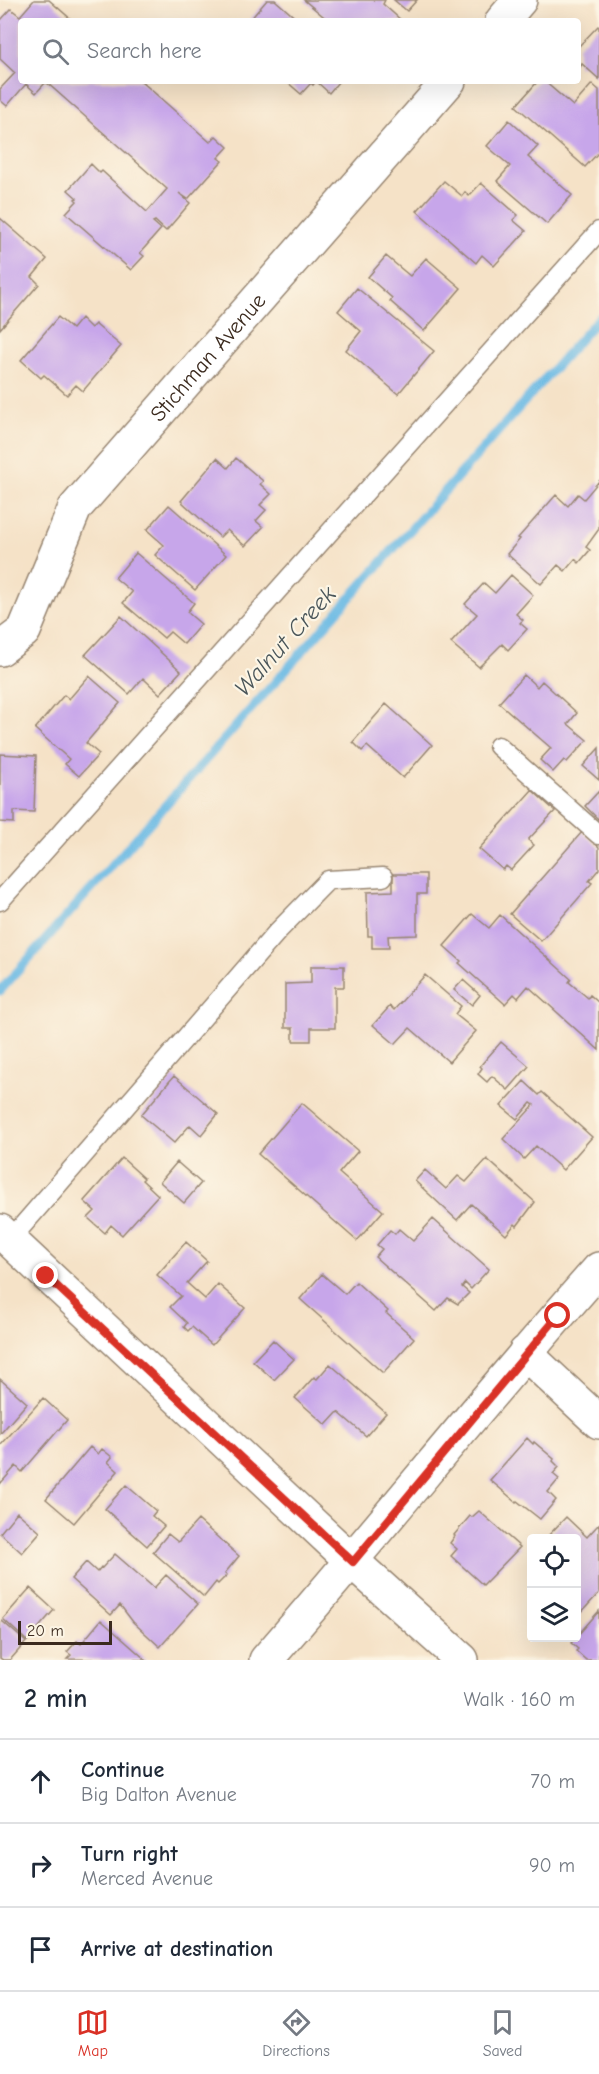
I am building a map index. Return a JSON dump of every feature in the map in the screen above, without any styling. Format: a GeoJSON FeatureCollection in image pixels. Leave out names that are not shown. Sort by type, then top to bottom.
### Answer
{"type":"FeatureCollection","features":[{"type":"Feature","properties":{"kind":"street"},"geometry":{"type":"LineString","coordinates":[[505,18],[520,0]]}},
{"type":"Feature","properties":{"kind":"street","name":"Stichman Avenue"},"geometry":{"type":"LineString","coordinates":[[0,649],[24,631],[75,508],[446,84]]}},
{"type":"Feature","properties":{"kind":"street"},"geometry":{"type":"LineString","coordinates":[[5,1236],[353,1562],[462,1660]]}},
{"type":"Feature","properties":{"kind":"street"},"geometry":{"type":"LineString","coordinates":[[267,1660],[353,1562],[525,1353],[599,1269]]}},
{"type":"Feature","properties":{"kind":"street"},"geometry":{"type":"LineString","coordinates":[[525,1353],[599,1422]]}},
{"type":"Feature","properties":{"kind":"lane"},"geometry":{"type":"LineString","coordinates":[[0,901],[599,231]]}},
{"type":"Feature","properties":{"kind":"lane"},"geometry":{"type":"LineString","coordinates":[[498,746],[599,835]]}},
{"type":"Feature","properties":{"kind":"lane"},"geometry":{"type":"LineString","coordinates":[[5,1236],[278,931],[328,880],[382,877]]}},
{"type":"Feature","properties":{"kind":"building"},"geometry":{"type":"Polygon","coordinates":[[[34,0],[49,0],[70,18],[18,18],[18,84],[26,84],[7,106],[0,100],[0,89],[15,73],[0,59],[0,21],[11,9],[20,16],[34,0]]]}},
{"type":"Feature","properties":{"kind":"building"},"geometry":{"type":"Polygon","coordinates":[[[267,0],[275,0],[296,18],[252,18],[267,0]]]}},
{"type":"Feature","properties":{"kind":"building"},"geometry":{"type":"Polygon","coordinates":[[[304,0],[385,0],[383,4],[399,18],[325,18],[304,0]]]}},
{"type":"Feature","properties":{"kind":"building"},"geometry":{"type":"Polygon","coordinates":[[[394,0],[417,0],[407,11],[394,0]]]}},
{"type":"Feature","properties":{"kind":"building"},"geometry":{"type":"Polygon","coordinates":[[[599,27],[599,79],[582,64],[581,66],[581,44],[599,27]]]}},
{"type":"Feature","properties":{"kind":"building"},"geometry":{"type":"Polygon","coordinates":[[[26,84],[44,84],[36,93],[26,84]]]}},
{"type":"Feature","properties":{"kind":"building"},"geometry":{"type":"Polygon","coordinates":[[[48,84],[144,84],[210,142],[216,136],[228,147],[218,158],[222,161],[188,199],[179,193],[190,203],[166,231],[155,221],[153,222],[161,229],[140,253],[144,256],[131,270],[66,213],[77,201],[75,199],[77,198],[68,190],[91,164],[100,173],[102,171],[147,212],[167,189],[48,84]]]}},
{"type":"Feature","properties":{"kind":"building"},"geometry":{"type":"Polygon","coordinates":[[[289,84],[310,84],[301,94],[289,84]]]}},
{"type":"Feature","properties":{"kind":"building"},"geometry":{"type":"Polygon","coordinates":[[[319,84],[336,84],[329,93],[319,84]]]}},
{"type":"Feature","properties":{"kind":"building"},"geometry":{"type":"Polygon","coordinates":[[[535,84],[547,84],[573,106],[592,84],[599,90],[599,152],[585,167],[516,106],[535,84]]]}},
{"type":"Feature","properties":{"kind":"building"},"geometry":{"type":"Polygon","coordinates":[[[509,120],[538,146],[528,157],[572,195],[547,224],[497,181],[510,166],[487,146],[509,120]]]}},
{"type":"Feature","properties":{"kind":"building"},"geometry":{"type":"Polygon","coordinates":[[[444,181],[462,196],[465,192],[469,196],[481,183],[518,215],[513,220],[526,231],[494,266],[482,255],[476,263],[417,211],[444,181]]]}},
{"type":"Feature","properties":{"kind":"building"},"geometry":{"type":"Polygon","coordinates":[[[0,218],[47,259],[32,277],[39,284],[0,329],[0,218]]]}},
{"type":"Feature","properties":{"kind":"building"},"geometry":{"type":"Polygon","coordinates":[[[386,256],[410,276],[426,258],[461,288],[424,331],[390,301],[392,298],[368,277],[386,256]]]}},
{"type":"Feature","properties":{"kind":"building"},"geometry":{"type":"Polygon","coordinates":[[[357,288],[434,351],[398,394],[346,350],[361,331],[338,311],[357,288]]]}},
{"type":"Feature","properties":{"kind":"building"},"geometry":{"type":"Polygon","coordinates":[[[58,317],[72,329],[81,318],[91,328],[95,324],[121,346],[83,391],[76,385],[67,395],[44,375],[41,378],[21,360],[58,317]]]}},
{"type":"Feature","properties":{"kind":"building"},"geometry":{"type":"Polygon","coordinates":[[[217,458],[228,468],[236,458],[263,481],[260,484],[271,494],[260,505],[266,510],[256,521],[263,527],[245,546],[227,530],[220,537],[181,501],[217,458]]]}},
{"type":"Feature","properties":{"kind":"building"},"geometry":{"type":"Polygon","coordinates":[[[599,481],[599,529],[586,547],[590,550],[579,563],[575,559],[565,571],[558,565],[541,584],[507,554],[556,495],[568,506],[578,494],[584,499],[599,481]]]}},
{"type":"Feature","properties":{"kind":"building"},"geometry":{"type":"Polygon","coordinates":[[[169,505],[226,555],[195,590],[155,555],[164,545],[147,530],[169,505]]]}},
{"type":"Feature","properties":{"kind":"building"},"geometry":{"type":"Polygon","coordinates":[[[136,553],[194,603],[187,612],[201,624],[184,644],[170,632],[164,638],[123,603],[132,592],[115,578],[136,553]]]}},
{"type":"Feature","properties":{"kind":"building"},"geometry":{"type":"Polygon","coordinates":[[[511,575],[533,595],[516,614],[523,620],[520,623],[527,629],[508,650],[502,644],[479,667],[451,643],[477,614],[465,604],[484,583],[495,593],[511,575]]]}},
{"type":"Feature","properties":{"kind":"building"},"geometry":{"type":"Polygon","coordinates":[[[121,616],[181,671],[160,694],[143,678],[129,694],[85,655],[121,616]]]}},
{"type":"Feature","properties":{"kind":"building"},"geometry":{"type":"Polygon","coordinates":[[[524,675],[537,687],[542,681],[577,713],[568,724],[587,740],[567,762],[564,760],[553,772],[540,760],[551,748],[499,703],[524,675]]]}},
{"type":"Feature","properties":{"kind":"building"},"geometry":{"type":"Polygon","coordinates":[[[89,676],[120,703],[86,743],[99,754],[79,776],[65,764],[69,759],[35,729],[64,695],[69,699],[89,676]]]}},
{"type":"Feature","properties":{"kind":"building"},"geometry":{"type":"Polygon","coordinates":[[[386,704],[432,745],[403,778],[367,746],[362,751],[353,742],[386,704]]]}},
{"type":"Feature","properties":{"kind":"building"},"geometry":{"type":"Polygon","coordinates":[[[599,748],[599,780],[583,766],[599,748]]]}},
{"type":"Feature","properties":{"kind":"building"},"geometry":{"type":"Polygon","coordinates":[[[0,754],[36,756],[34,812],[14,811],[14,823],[0,822],[0,754]]]}},
{"type":"Feature","properties":{"kind":"building"},"geometry":{"type":"Polygon","coordinates":[[[532,790],[555,811],[528,840],[534,845],[511,870],[506,866],[503,870],[479,849],[532,790]]]}},
{"type":"Feature","properties":{"kind":"building"},"geometry":{"type":"Polygon","coordinates":[[[599,791],[599,820],[585,806],[599,791]]]}},
{"type":"Feature","properties":{"kind":"building"},"geometry":{"type":"Polygon","coordinates":[[[582,832],[599,847],[599,869],[589,881],[592,883],[541,941],[510,914],[582,832]]]}},
{"type":"Feature","properties":{"kind":"building"},"geometry":{"type":"Polygon","coordinates":[[[393,874],[426,874],[426,894],[417,894],[417,935],[388,936],[389,948],[372,948],[372,936],[368,936],[367,892],[393,891],[393,874]]]}},
{"type":"Feature","properties":{"kind":"building"},"geometry":{"type":"Polygon","coordinates":[[[472,914],[489,928],[500,915],[571,979],[569,982],[588,998],[590,995],[599,1003],[599,1050],[528,986],[518,998],[514,994],[505,1004],[459,963],[461,961],[444,946],[472,914]]]}},
{"type":"Feature","properties":{"kind":"building"},"geometry":{"type":"Polygon","coordinates":[[[311,966],[344,966],[344,987],[335,987],[335,1028],[311,1028],[311,1041],[293,1041],[293,1028],[285,1028],[285,984],[311,983],[311,966]]]}},
{"type":"Feature","properties":{"kind":"building"},"geometry":{"type":"Polygon","coordinates":[[[425,975],[461,1006],[455,1014],[476,1031],[449,1062],[410,1028],[395,1044],[373,1025],[390,1006],[394,1010],[425,975]]]}},
{"type":"Feature","properties":{"kind":"building"},"geometry":{"type":"Polygon","coordinates":[[[463,980],[480,995],[472,1005],[454,990],[463,980]]]}},
{"type":"Feature","properties":{"kind":"building"},"geometry":{"type":"Polygon","coordinates":[[[501,1042],[529,1066],[508,1090],[492,1076],[487,1082],[478,1074],[482,1068],[480,1066],[501,1042]]]}},
{"type":"Feature","properties":{"kind":"building"},"geometry":{"type":"Polygon","coordinates":[[[174,1076],[218,1114],[201,1135],[190,1125],[174,1143],[141,1115],[174,1076]]]}},
{"type":"Feature","properties":{"kind":"building"},"geometry":{"type":"Polygon","coordinates":[[[524,1081],[539,1095],[542,1092],[592,1137],[563,1170],[536,1146],[524,1159],[503,1139],[534,1105],[531,1103],[517,1119],[501,1106],[524,1081]]]}},
{"type":"Feature","properties":{"kind":"building"},"geometry":{"type":"Polygon","coordinates":[[[302,1103],[358,1151],[339,1173],[383,1211],[357,1241],[258,1154],[302,1103]]]}},
{"type":"Feature","properties":{"kind":"building"},"geometry":{"type":"Polygon","coordinates":[[[122,1158],[144,1178],[142,1180],[158,1195],[122,1235],[111,1225],[105,1233],[88,1218],[95,1211],[84,1201],[122,1158]]]}},
{"type":"Feature","properties":{"kind":"building"},"geometry":{"type":"Polygon","coordinates":[[[487,1159],[535,1202],[517,1226],[515,1224],[506,1235],[471,1204],[457,1220],[415,1181],[425,1170],[446,1189],[458,1176],[466,1182],[487,1159]]]}},
{"type":"Feature","properties":{"kind":"building"},"geometry":{"type":"Polygon","coordinates":[[[177,1162],[201,1183],[184,1203],[160,1182],[177,1162]]]}},
{"type":"Feature","properties":{"kind":"building"},"geometry":{"type":"Polygon","coordinates":[[[433,1219],[489,1269],[471,1289],[465,1283],[462,1287],[469,1293],[458,1304],[448,1298],[436,1311],[375,1257],[382,1249],[377,1245],[390,1230],[395,1234],[399,1229],[413,1241],[433,1219]]]}},
{"type":"Feature","properties":{"kind":"building"},"geometry":{"type":"Polygon","coordinates":[[[186,1242],[207,1261],[187,1283],[205,1299],[218,1284],[245,1308],[212,1345],[192,1327],[188,1331],[184,1327],[187,1323],[170,1307],[181,1296],[157,1275],[186,1242]]]}},
{"type":"Feature","properties":{"kind":"building"},"geometry":{"type":"Polygon","coordinates":[[[322,1274],[345,1294],[356,1282],[414,1338],[383,1373],[300,1299],[322,1274]]]}},
{"type":"Feature","properties":{"kind":"building"},"geometry":{"type":"Polygon","coordinates":[[[273,1340],[294,1359],[274,1380],[253,1361],[273,1340]]]}},
{"type":"Feature","properties":{"kind":"building"},"geometry":{"type":"Polygon","coordinates":[[[330,1364],[386,1413],[366,1436],[338,1412],[326,1425],[295,1398],[314,1377],[317,1379],[330,1364]]]}},
{"type":"Feature","properties":{"kind":"building"},"geometry":{"type":"Polygon","coordinates":[[[0,1379],[27,1403],[0,1434],[0,1379]]]}},
{"type":"Feature","properties":{"kind":"building"},"geometry":{"type":"Polygon","coordinates":[[[43,1398],[67,1420],[22,1472],[16,1466],[0,1484],[0,1446],[43,1398]]]}},
{"type":"Feature","properties":{"kind":"building"},"geometry":{"type":"Polygon","coordinates":[[[527,1438],[554,1459],[553,1461],[559,1467],[553,1474],[559,1479],[548,1492],[556,1500],[540,1519],[490,1480],[527,1438]]]}},
{"type":"Feature","properties":{"kind":"building"},"geometry":{"type":"Polygon","coordinates":[[[90,1447],[98,1454],[102,1449],[112,1457],[108,1462],[118,1471],[74,1523],[46,1499],[90,1447]]]}},
{"type":"Feature","properties":{"kind":"building"},"geometry":{"type":"Polygon","coordinates":[[[126,1485],[156,1511],[152,1516],[164,1526],[147,1546],[105,1509],[126,1485]]]}},
{"type":"Feature","properties":{"kind":"building"},"geometry":{"type":"Polygon","coordinates":[[[479,1511],[520,1547],[483,1585],[451,1556],[457,1549],[450,1543],[470,1516],[472,1517],[479,1511]]]}},
{"type":"Feature","properties":{"kind":"building"},"geometry":{"type":"Polygon","coordinates":[[[17,1512],[40,1532],[22,1553],[0,1533],[17,1512]]]}},
{"type":"Feature","properties":{"kind":"building"},"geometry":{"type":"Polygon","coordinates":[[[566,1517],[587,1537],[599,1524],[599,1593],[581,1613],[581,1534],[550,1534],[566,1517]]]}},
{"type":"Feature","properties":{"kind":"building"},"geometry":{"type":"Polygon","coordinates":[[[198,1520],[239,1556],[225,1573],[227,1575],[218,1584],[216,1582],[204,1597],[153,1552],[168,1534],[178,1542],[198,1520]]]}},
{"type":"Feature","properties":{"kind":"building"},"geometry":{"type":"Polygon","coordinates":[[[115,1554],[154,1588],[166,1575],[198,1604],[160,1647],[133,1622],[120,1605],[111,1615],[71,1579],[86,1562],[97,1572],[115,1554]]]}},
{"type":"Feature","properties":{"kind":"building"},"geometry":{"type":"Polygon","coordinates":[[[30,1588],[54,1610],[27,1641],[3,1619],[30,1588]]]}},
{"type":"Feature","properties":{"kind":"building"},"geometry":{"type":"Polygon","coordinates":[[[599,1611],[599,1660],[586,1660],[576,1651],[578,1649],[571,1643],[581,1642],[581,1632],[599,1611]]]}},
{"type":"Feature","properties":{"kind":"building"},"geometry":{"type":"Polygon","coordinates":[[[101,1620],[146,1660],[67,1659],[71,1655],[67,1652],[77,1641],[81,1644],[101,1620]]]}},
{"type":"Feature","properties":{"kind":"building"},"geometry":{"type":"Polygon","coordinates":[[[2,1621],[26,1642],[10,1660],[0,1658],[0,1624],[2,1621]]]}},
{"type":"Feature","properties":{"kind":"waterway","name":"Walnut Creek"},"geometry":{"type":"LineString","coordinates":[[0,991],[599,318]]}},
{"type":"Feature","properties":{"kind":"route"},"geometry":{"type":"LineString","coordinates":[[46,1276],[353,1562],[558,1316]]}}]}
